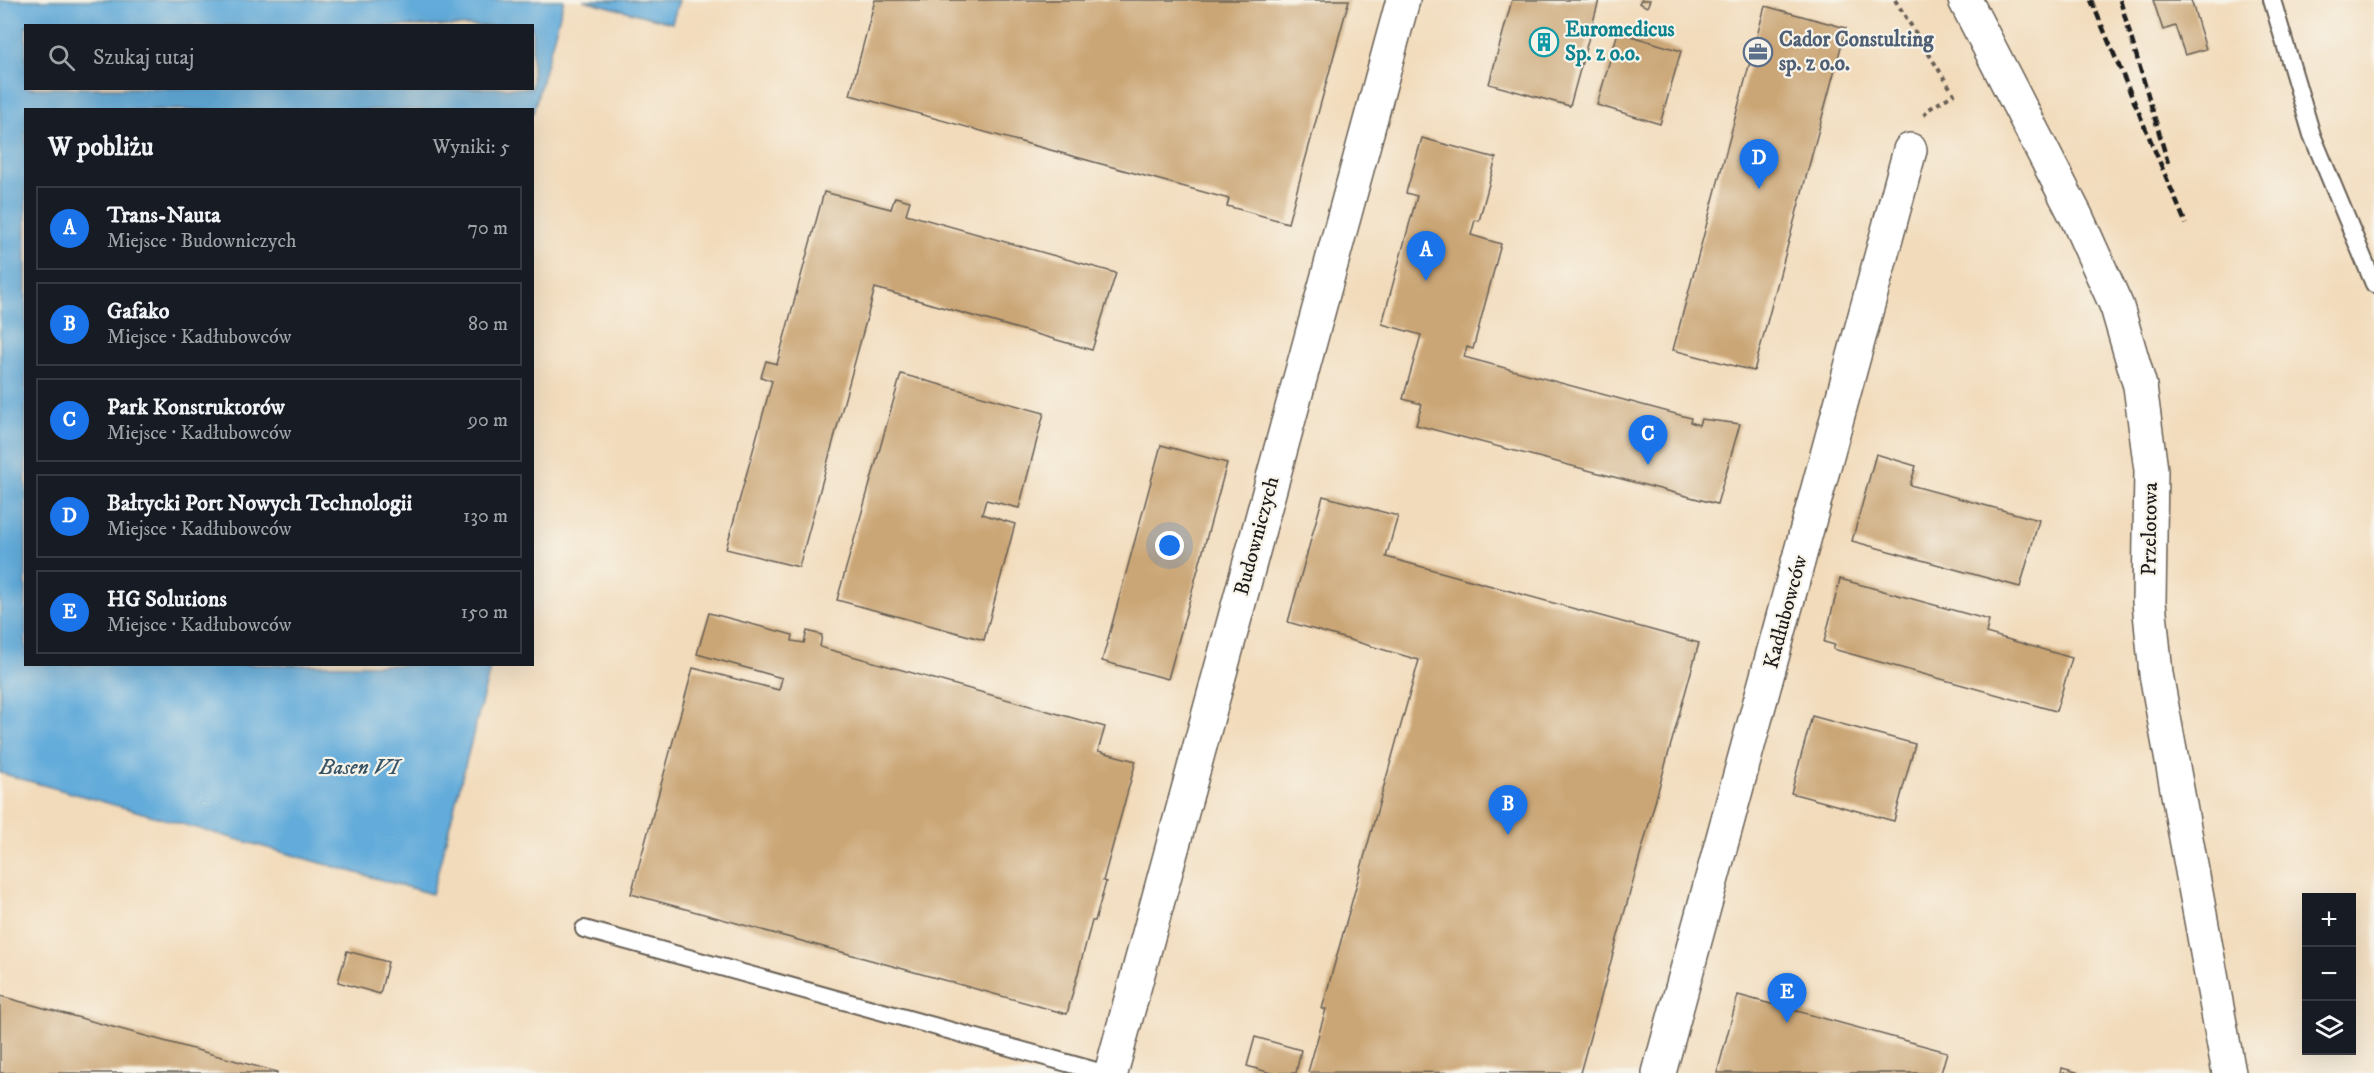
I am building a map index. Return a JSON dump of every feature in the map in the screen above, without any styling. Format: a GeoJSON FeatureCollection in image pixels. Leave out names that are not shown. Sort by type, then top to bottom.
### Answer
{"type":"FeatureCollection","features":[{"type":"Feature","properties":{"kind":"street","name":"Budowniczych"},"geometry":{"type":"LineString","coordinates":[[1111,1073],[1403,0]]}},
{"type":"Feature","properties":{"kind":"street","name":"Przelotowa"},"geometry":{"type":"LineString","coordinates":[[1965,5],[2076,216],[2117,307],[2140,386],[2151,470],[2149,602],[2156,674],[2229,1073]]}},
{"type":"Feature","properties":{"kind":"street","name":"Kadłubowców"},"geometry":{"type":"LineString","coordinates":[[1659,1073],[1910,150]]}},
{"type":"Feature","properties":{"kind":"lane"},"geometry":{"type":"LineString","coordinates":[[2272,0],[2312,135],[2374,284]]}},
{"type":"Feature","properties":{"kind":"lane"},"geometry":{"type":"LineString","coordinates":[[584,929],[1103,1073]]}},
{"type":"Feature","properties":{"kind":"path"},"geometry":{"type":"LineString","coordinates":[[1895,0],[1954,94],[1929,109],[1919,121],[1910,150]]}},
{"type":"Feature","properties":{"kind":"water","name":"Basen VI"},"geometry":{"type":"Polygon","coordinates":[[[0,0],[564,0],[534,109],[24,108],[24,666],[491,666],[432,894],[0,773],[0,0]]]}},
{"type":"Feature","properties":{"kind":"water"},"geometry":{"type":"Polygon","coordinates":[[[583,0],[679,0],[672,23],[583,0]]]}},
{"type":"Feature","properties":{"kind":"building"},"geometry":{"type":"Polygon","coordinates":[[[875,0],[1349,0],[1288,223],[1227,206],[1229,199],[850,95],[875,0]]]}},
{"type":"Feature","properties":{"kind":"building","name":"Euromedicus Sp. z o.o."},"geometry":{"type":"Polygon","coordinates":[[[1512,0],[1599,0],[1570,106],[1489,84],[1512,0]]]}},
{"type":"Feature","properties":{"kind":"building"},"geometry":{"type":"Polygon","coordinates":[[[1641,0],[1650,0],[1647,7],[1639,3],[1641,0]]]}},
{"type":"Feature","properties":{"kind":"building"},"geometry":{"type":"Polygon","coordinates":[[[2153,0],[2191,0],[2206,49],[2185,55],[2175,26],[2163,30],[2153,0]]]}},
{"type":"Feature","properties":{"kind":"building"},"geometry":{"type":"Polygon","coordinates":[[[1765,6],[1846,28],[1754,371],[1673,350],[1765,6]]]}},
{"type":"Feature","properties":{"kind":"building"},"geometry":{"type":"Polygon","coordinates":[[[1618,32],[1681,51],[1660,124],[1597,105],[1618,32]]]}},
{"type":"Feature","properties":{"kind":"building"},"geometry":{"type":"Polygon","coordinates":[[[1422,138],[1496,158],[1479,221],[1475,220],[1471,235],[1501,244],[1473,349],[1467,347],[1464,357],[1691,418],[1690,422],[1699,425],[1701,419],[1740,424],[1717,504],[1416,425],[1422,404],[1403,399],[1421,335],[1382,324],[1417,196],[1406,193],[1422,138]]]}},
{"type":"Feature","properties":{"kind":"building"},"geometry":{"type":"Polygon","coordinates":[[[824,192],[891,209],[895,197],[910,201],[906,214],[1116,273],[1092,350],[875,288],[799,567],[726,549],[772,381],[761,377],[766,361],[777,364],[824,192]]]}},
{"type":"Feature","properties":{"kind":"building"},"geometry":{"type":"Polygon","coordinates":[[[901,374],[1044,413],[1019,508],[986,500],[982,514],[1015,524],[984,640],[837,600],[901,374]]]}},
{"type":"Feature","properties":{"kind":"building"},"geometry":{"type":"Polygon","coordinates":[[[1161,445],[1227,463],[1168,679],[1102,661],[1161,445]]]}},
{"type":"Feature","properties":{"kind":"building"},"geometry":{"type":"Polygon","coordinates":[[[1876,454],[1916,466],[1910,485],[2039,520],[2020,587],[1852,541],[1876,454]]]}},
{"type":"Feature","properties":{"kind":"building"},"geometry":{"type":"Polygon","coordinates":[[[1323,496],[1398,516],[1386,557],[1699,643],[1580,1073],[1308,1072],[1326,1009],[1322,1009],[1419,660],[1288,622],[1323,496]]]}},
{"type":"Feature","properties":{"kind":"building"},"geometry":{"type":"Polygon","coordinates":[[[1840,579],[1989,620],[1986,633],[2072,658],[2056,711],[1833,649],[1835,645],[1824,642],[1840,579]]]}},
{"type":"Feature","properties":{"kind":"building"},"geometry":{"type":"Polygon","coordinates":[[[709,613],[793,635],[792,641],[804,643],[807,631],[822,635],[820,647],[1105,727],[1098,751],[1136,761],[1103,881],[1106,882],[1095,921],[1092,921],[1067,1014],[631,894],[693,668],[779,690],[782,678],[697,654],[709,613]]]}},
{"type":"Feature","properties":{"kind":"building"},"geometry":{"type":"Polygon","coordinates":[[[1812,716],[1915,744],[1894,821],[1791,793],[1812,716]]]}},
{"type":"Feature","properties":{"kind":"building"},"geometry":{"type":"Polygon","coordinates":[[[347,951],[388,962],[380,994],[338,982],[347,951]]]}},
{"type":"Feature","properties":{"kind":"building"},"geometry":{"type":"Polygon","coordinates":[[[1738,995],[1947,1052],[1941,1073],[1717,1073],[1738,995]]]}},
{"type":"Feature","properties":{"kind":"building"},"geometry":{"type":"Polygon","coordinates":[[[0,996],[277,1072],[277,1073],[0,1073],[0,996]]]}},
{"type":"Feature","properties":{"kind":"building"},"geometry":{"type":"Polygon","coordinates":[[[1255,1037],[1301,1050],[1296,1073],[1271,1073],[1247,1066],[1255,1037]]]}},
{"type":"Feature","properties":{"kind":"building"},"geometry":{"type":"Polygon","coordinates":[[[2062,1068],[2077,1072],[2077,1073],[2061,1073],[2062,1068]]]}},
{"type":"Feature","properties":{"kind":"railway"},"geometry":{"type":"LineString","coordinates":[[2091,0],[2186,224]]}},
{"type":"Feature","properties":{"kind":"railway"},"geometry":{"type":"LineString","coordinates":[[2120,0],[2168,163]]}},
{"type":"Feature","properties":{"kind":"place","name":"Euromedicus Sp. z o.o."},"geometry":{"type":"Point","coordinates":[1544,42]}},
{"type":"Feature","properties":{"kind":"place","name":"Cador Constulting sp. z o.o."},"geometry":{"type":"Point","coordinates":[1758,52]}},
{"type":"Feature","properties":{"kind":"place","name":"Bałtycki Port Nowych Technologii"},"geometry":{"type":"Point","coordinates":[1759,189]}},
{"type":"Feature","properties":{"kind":"place","name":"Trans-Nauta"},"geometry":{"type":"Point","coordinates":[1426,281]}},
{"type":"Feature","properties":{"kind":"place","name":"Park Konstruktorów"},"geometry":{"type":"Point","coordinates":[1648,465]}},
{"type":"Feature","properties":{"kind":"place","name":"Gafako"},"geometry":{"type":"Point","coordinates":[1508,835]}},
{"type":"Feature","properties":{"kind":"place","name":"HG Solutions"},"geometry":{"type":"Point","coordinates":[1787,1023]}}]}
